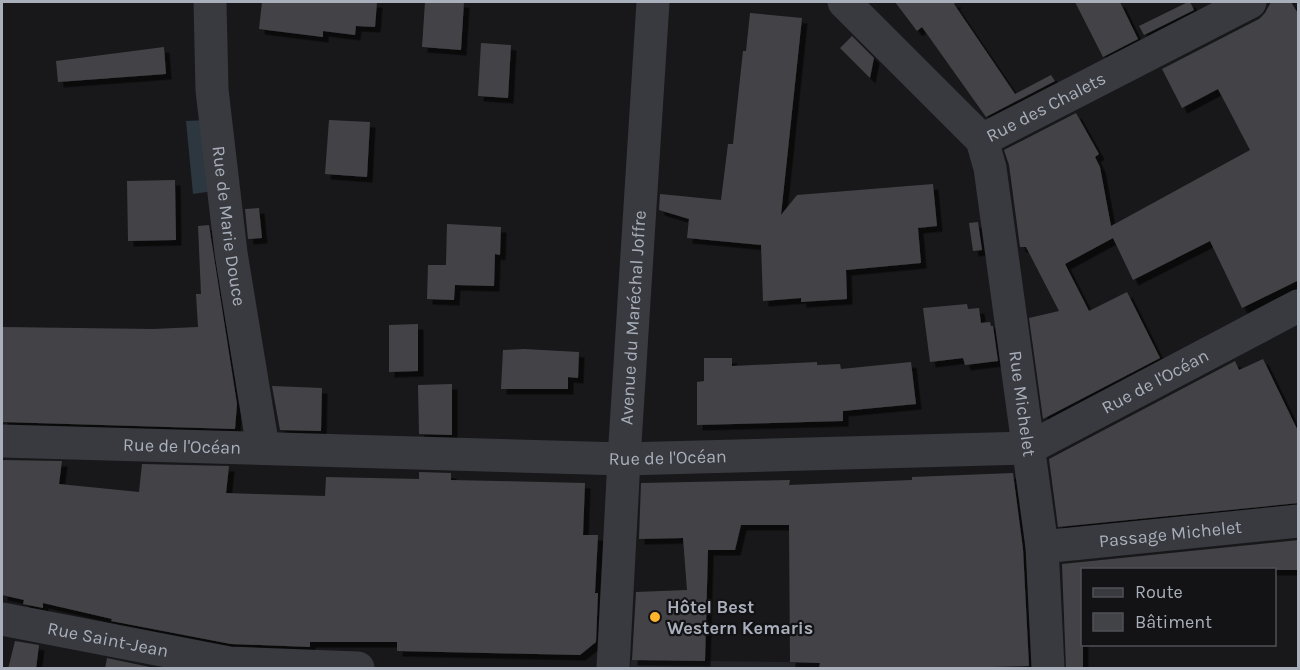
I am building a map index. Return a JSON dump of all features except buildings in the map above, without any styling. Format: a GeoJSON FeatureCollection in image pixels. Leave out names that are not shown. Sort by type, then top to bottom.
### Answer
{"type":"FeatureCollection","features":[{"type":"Feature","properties":{"kind":"street","name":"Rue de Marie Douce"},"geometry":{"type":"LineString","coordinates":[[210,2],[212,90],[231,253],[263,448]]}},
{"type":"Feature","properties":{"kind":"street","name":"Avenue du Maréchal Joffre"},"geometry":{"type":"LineString","coordinates":[[613,669],[653,2]]}},
{"type":"Feature","properties":{"kind":"street","name":"Rue des Chalets"},"geometry":{"type":"LineString","coordinates":[[844,2],[982,140],[1250,2]]}},
{"type":"Feature","properties":{"kind":"street","name":"Rue Michelet"},"geometry":{"type":"LineString","coordinates":[[982,140],[990,168],[1042,547],[1048,669]]}},
{"type":"Feature","properties":{"kind":"street","name":"Rue de l'Océan"},"geometry":{"type":"LineString","coordinates":[[2,441],[624,459],[1029,448],[1299,306]]}},
{"type":"Feature","properties":{"kind":"street","name":"Passage Michelet"},"geometry":{"type":"LineString","coordinates":[[1042,547],[1299,521]]}},
{"type":"Feature","properties":{"kind":"street","name":"Rue Saint-Jean"},"geometry":{"type":"LineString","coordinates":[[2,619],[229,663],[358,669]]}},
{"type":"Feature","properties":{"kind":"shaded area"},"geometry":{"type":"Polygon","coordinates":[[[206,120],[213,191],[193,194],[186,121],[206,120]]]}},
{"type":"Feature","properties":{"kind":"shaded area"},"geometry":{"type":"Polygon","coordinates":[[[631,660],[1024,665],[1031,668],[630,668],[631,660]]]}},
{"type":"Feature","properties":{"kind":"place","name":"Hôtel Best Western Kemaris"},"geometry":{"type":"Point","coordinates":[655,617]}}]}
